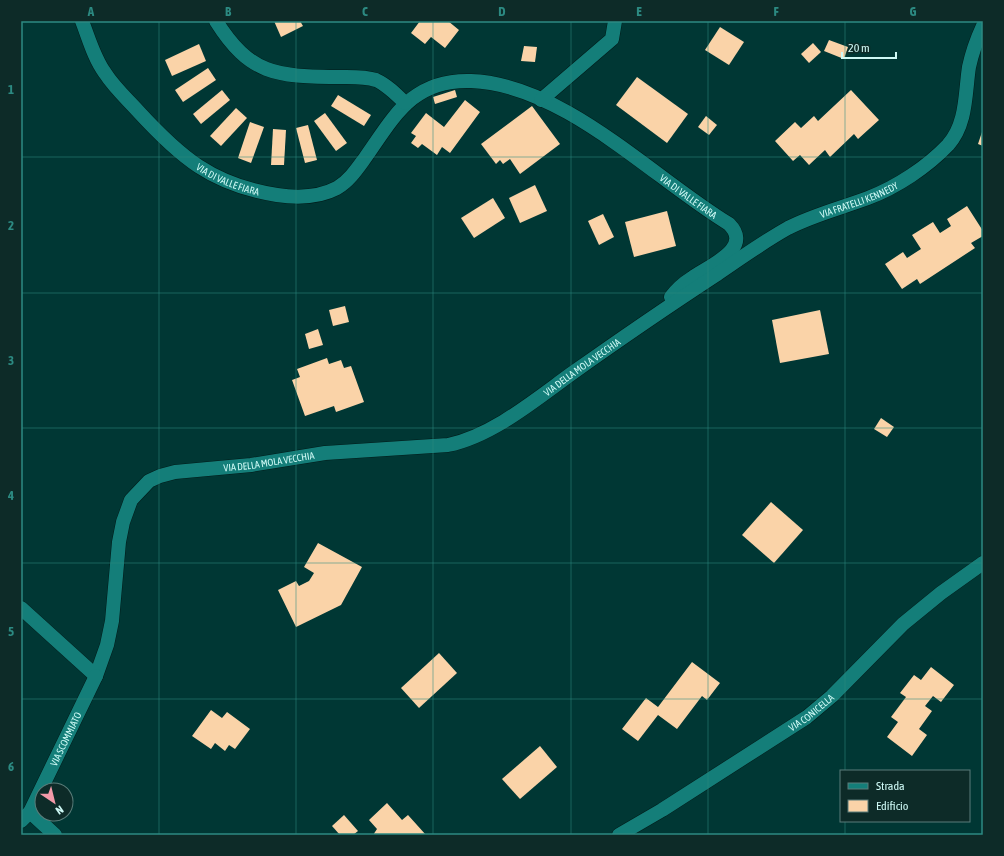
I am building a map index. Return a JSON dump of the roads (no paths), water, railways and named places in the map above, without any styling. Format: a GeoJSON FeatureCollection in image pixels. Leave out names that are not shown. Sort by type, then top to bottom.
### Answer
{"type":"FeatureCollection","features":[{"type":"Feature","properties":{"kind":"street","name":"VIA DI VALLE FIARA"},"geometry":{"type":"LineString","coordinates":[[82,21],[96,60],[105,74],[159,134],[178,152],[200,168],[227,181],[280,196],[302,197],[319,195],[336,188],[353,174],[390,121],[405,103],[428,89],[450,83],[467,81],[502,86],[558,107],[589,126],[729,224],[735,232],[736,241],[731,251],[682,285],[658,312]]}},
{"type":"Feature","properties":{"kind":"street"},"geometry":{"type":"LineString","coordinates":[[216,21],[238,50],[257,65],[268,71],[289,76],[371,79],[384,85],[405,103]]}},
{"type":"Feature","properties":{"kind":"street"},"geometry":{"type":"LineString","coordinates":[[612,39],[615,21]]}},
{"type":"Feature","properties":{"kind":"street"},"geometry":{"type":"LineString","coordinates":[[541,100],[618,34],[624,21]]}},
{"type":"Feature","properties":{"kind":"street","name":"VIA FRATELLI KENNEDY"},"geometry":{"type":"LineString","coordinates":[[658,312],[788,228],[887,189],[906,178],[938,154],[952,140],[961,122],[970,62],[983,26]]}},
{"type":"Feature","properties":{"kind":"street","name":"VIA DELLA MOLA VECCHIA"},"geometry":{"type":"LineString","coordinates":[[96,676],[107,645],[112,621],[119,542],[123,522],[131,500],[149,481],[175,472],[251,465],[314,454],[345,451],[410,449],[460,442],[481,433],[504,420],[658,312]]}},
{"type":"Feature","properties":{"kind":"street","name":"VIA CONICELLA"},"geometry":{"type":"LineString","coordinates":[[619,835],[662,810],[807,717],[832,696],[903,624],[941,593],[983,563]]}},
{"type":"Feature","properties":{"kind":"street"},"geometry":{"type":"LineString","coordinates":[[21,608],[96,676]]}},
{"type":"Feature","properties":{"kind":"street","name":"VIA SCOMMIATO"},"geometry":{"type":"LineString","coordinates":[[26,817],[96,676]]}},
{"type":"Feature","properties":{"kind":"street"},"geometry":{"type":"LineString","coordinates":[[26,817],[55,835]]}}]}
